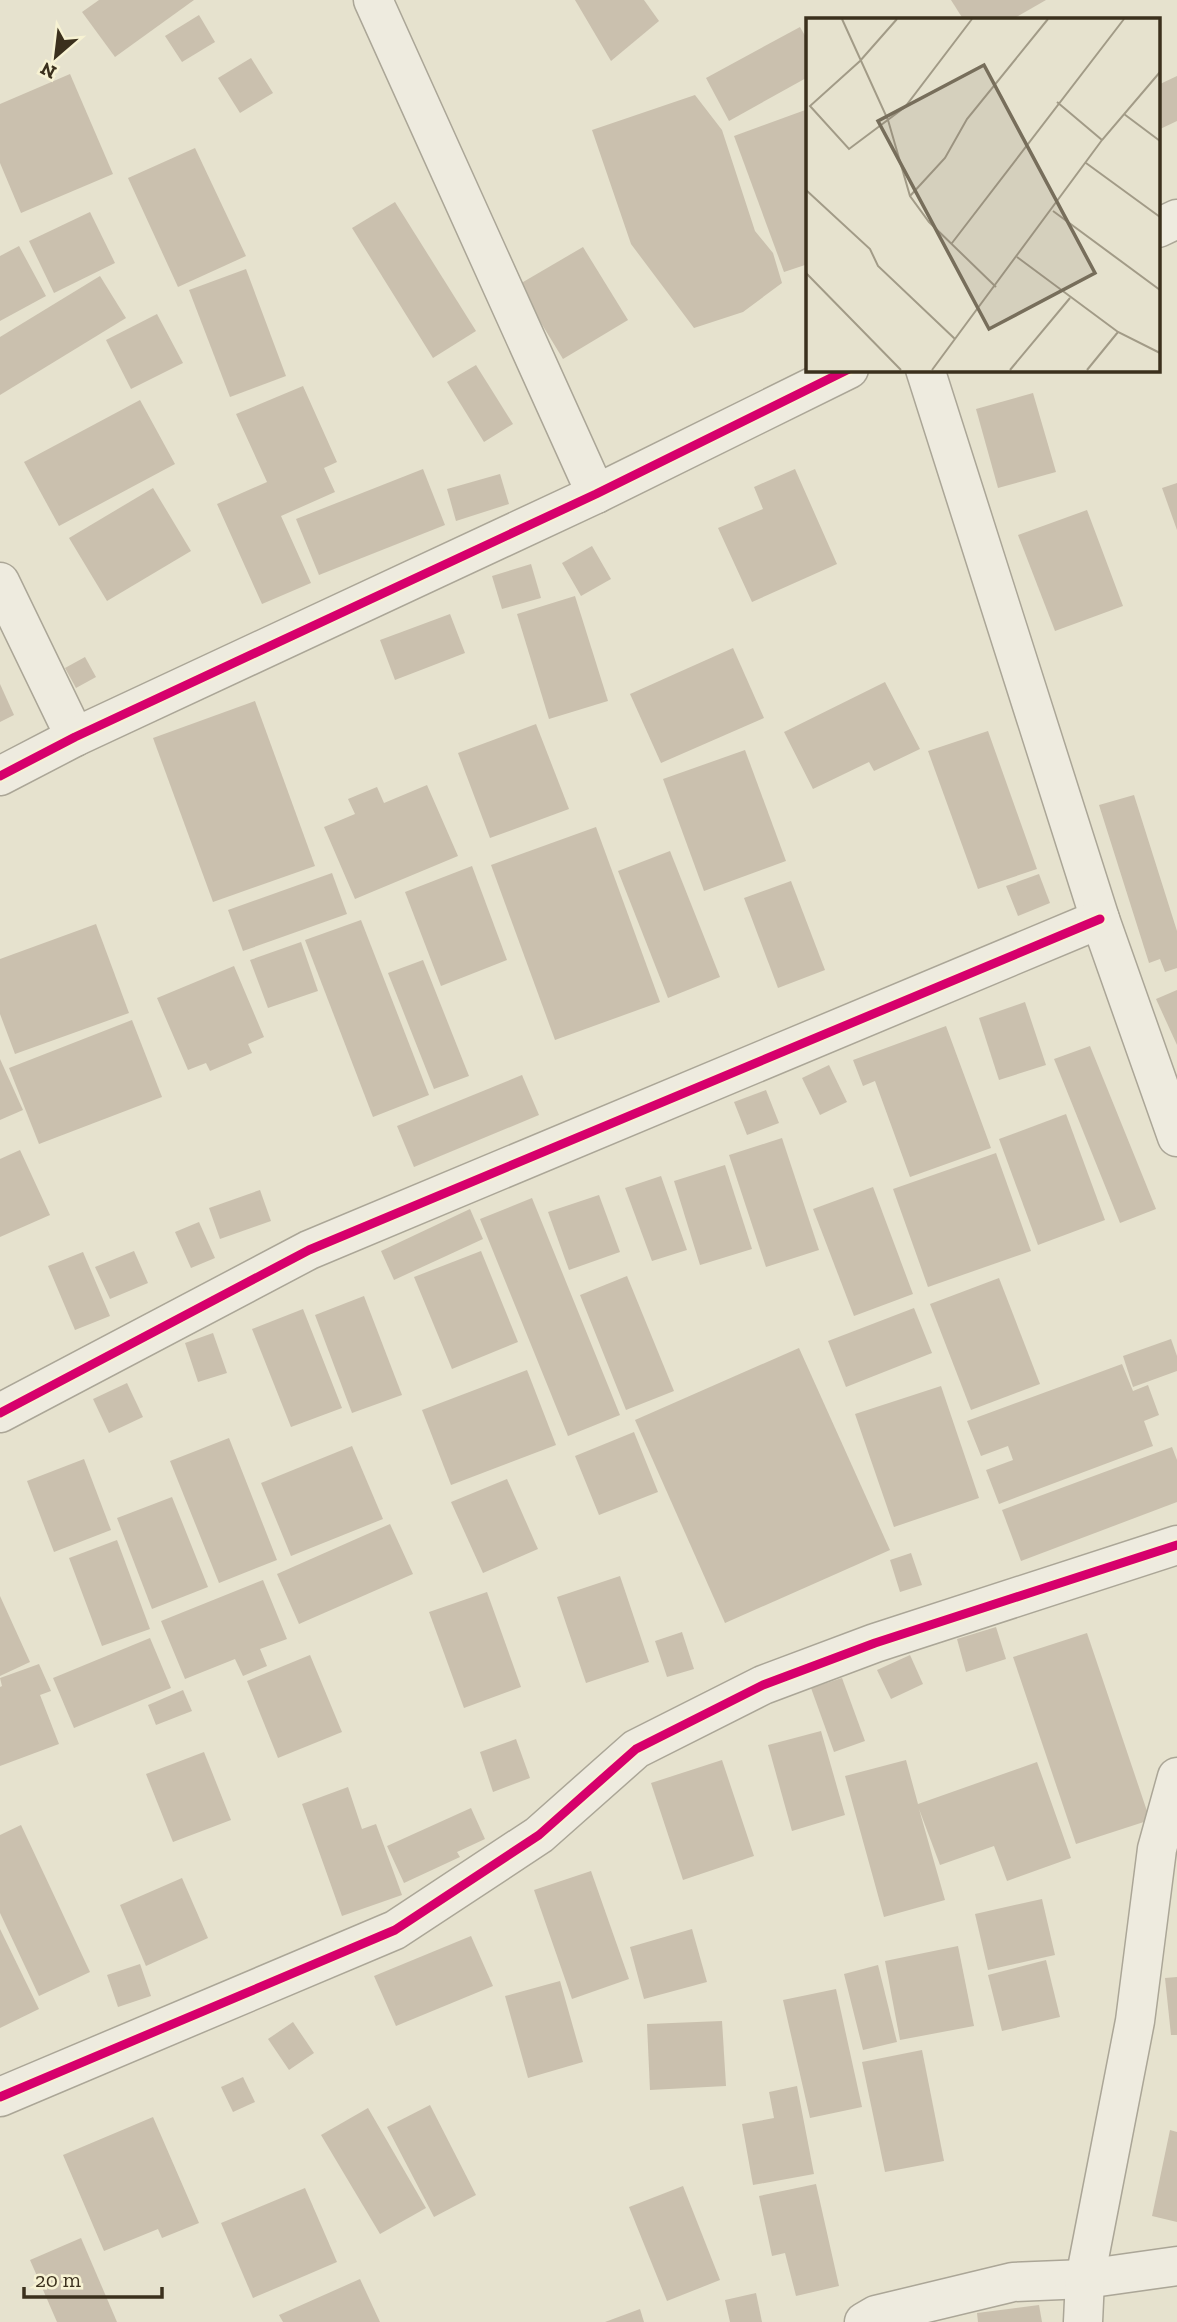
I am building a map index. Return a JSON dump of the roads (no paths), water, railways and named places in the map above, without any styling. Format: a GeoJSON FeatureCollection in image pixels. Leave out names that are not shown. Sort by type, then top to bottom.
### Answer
{"type":"FeatureCollection","features":[{"type":"Feature","properties":{"kind":"street"},"geometry":{"type":"LineString","coordinates":[[373,0],[596,495]]}},
{"type":"Feature","properties":{"kind":"street"},"geometry":{"type":"LineString","coordinates":[[1160,227],[1177,219]]}},
{"type":"Feature","properties":{"kind":"street"},"geometry":{"type":"LineString","coordinates":[[0,776],[75,737],[596,495],[845,371]]}},
{"type":"Feature","properties":{"kind":"street"},"geometry":{"type":"LineString","coordinates":[[926,371],[1100,919],[1177,1137]]}},
{"type":"Feature","properties":{"kind":"street"},"geometry":{"type":"LineString","coordinates":[[0,582],[75,737]]}},
{"type":"Feature","properties":{"kind":"street"},"geometry":{"type":"LineString","coordinates":[[0,1413],[309,1250],[1100,919]]}},
{"type":"Feature","properties":{"kind":"street"},"geometry":{"type":"LineString","coordinates":[[0,2097],[395,1930],[539,1835],[636,1749],[763,1685],[874,1643],[1177,1545]]}},
{"type":"Feature","properties":{"kind":"street"},"geometry":{"type":"LineString","coordinates":[[1083,2322],[1086,2279],[1135,2021],[1157,1849],[1177,1777]]}},
{"type":"Feature","properties":{"kind":"street"},"geometry":{"type":"LineString","coordinates":[[864,2322],[876,2315],[1013,2282],[1086,2279],[1177,2266]]}}]}
